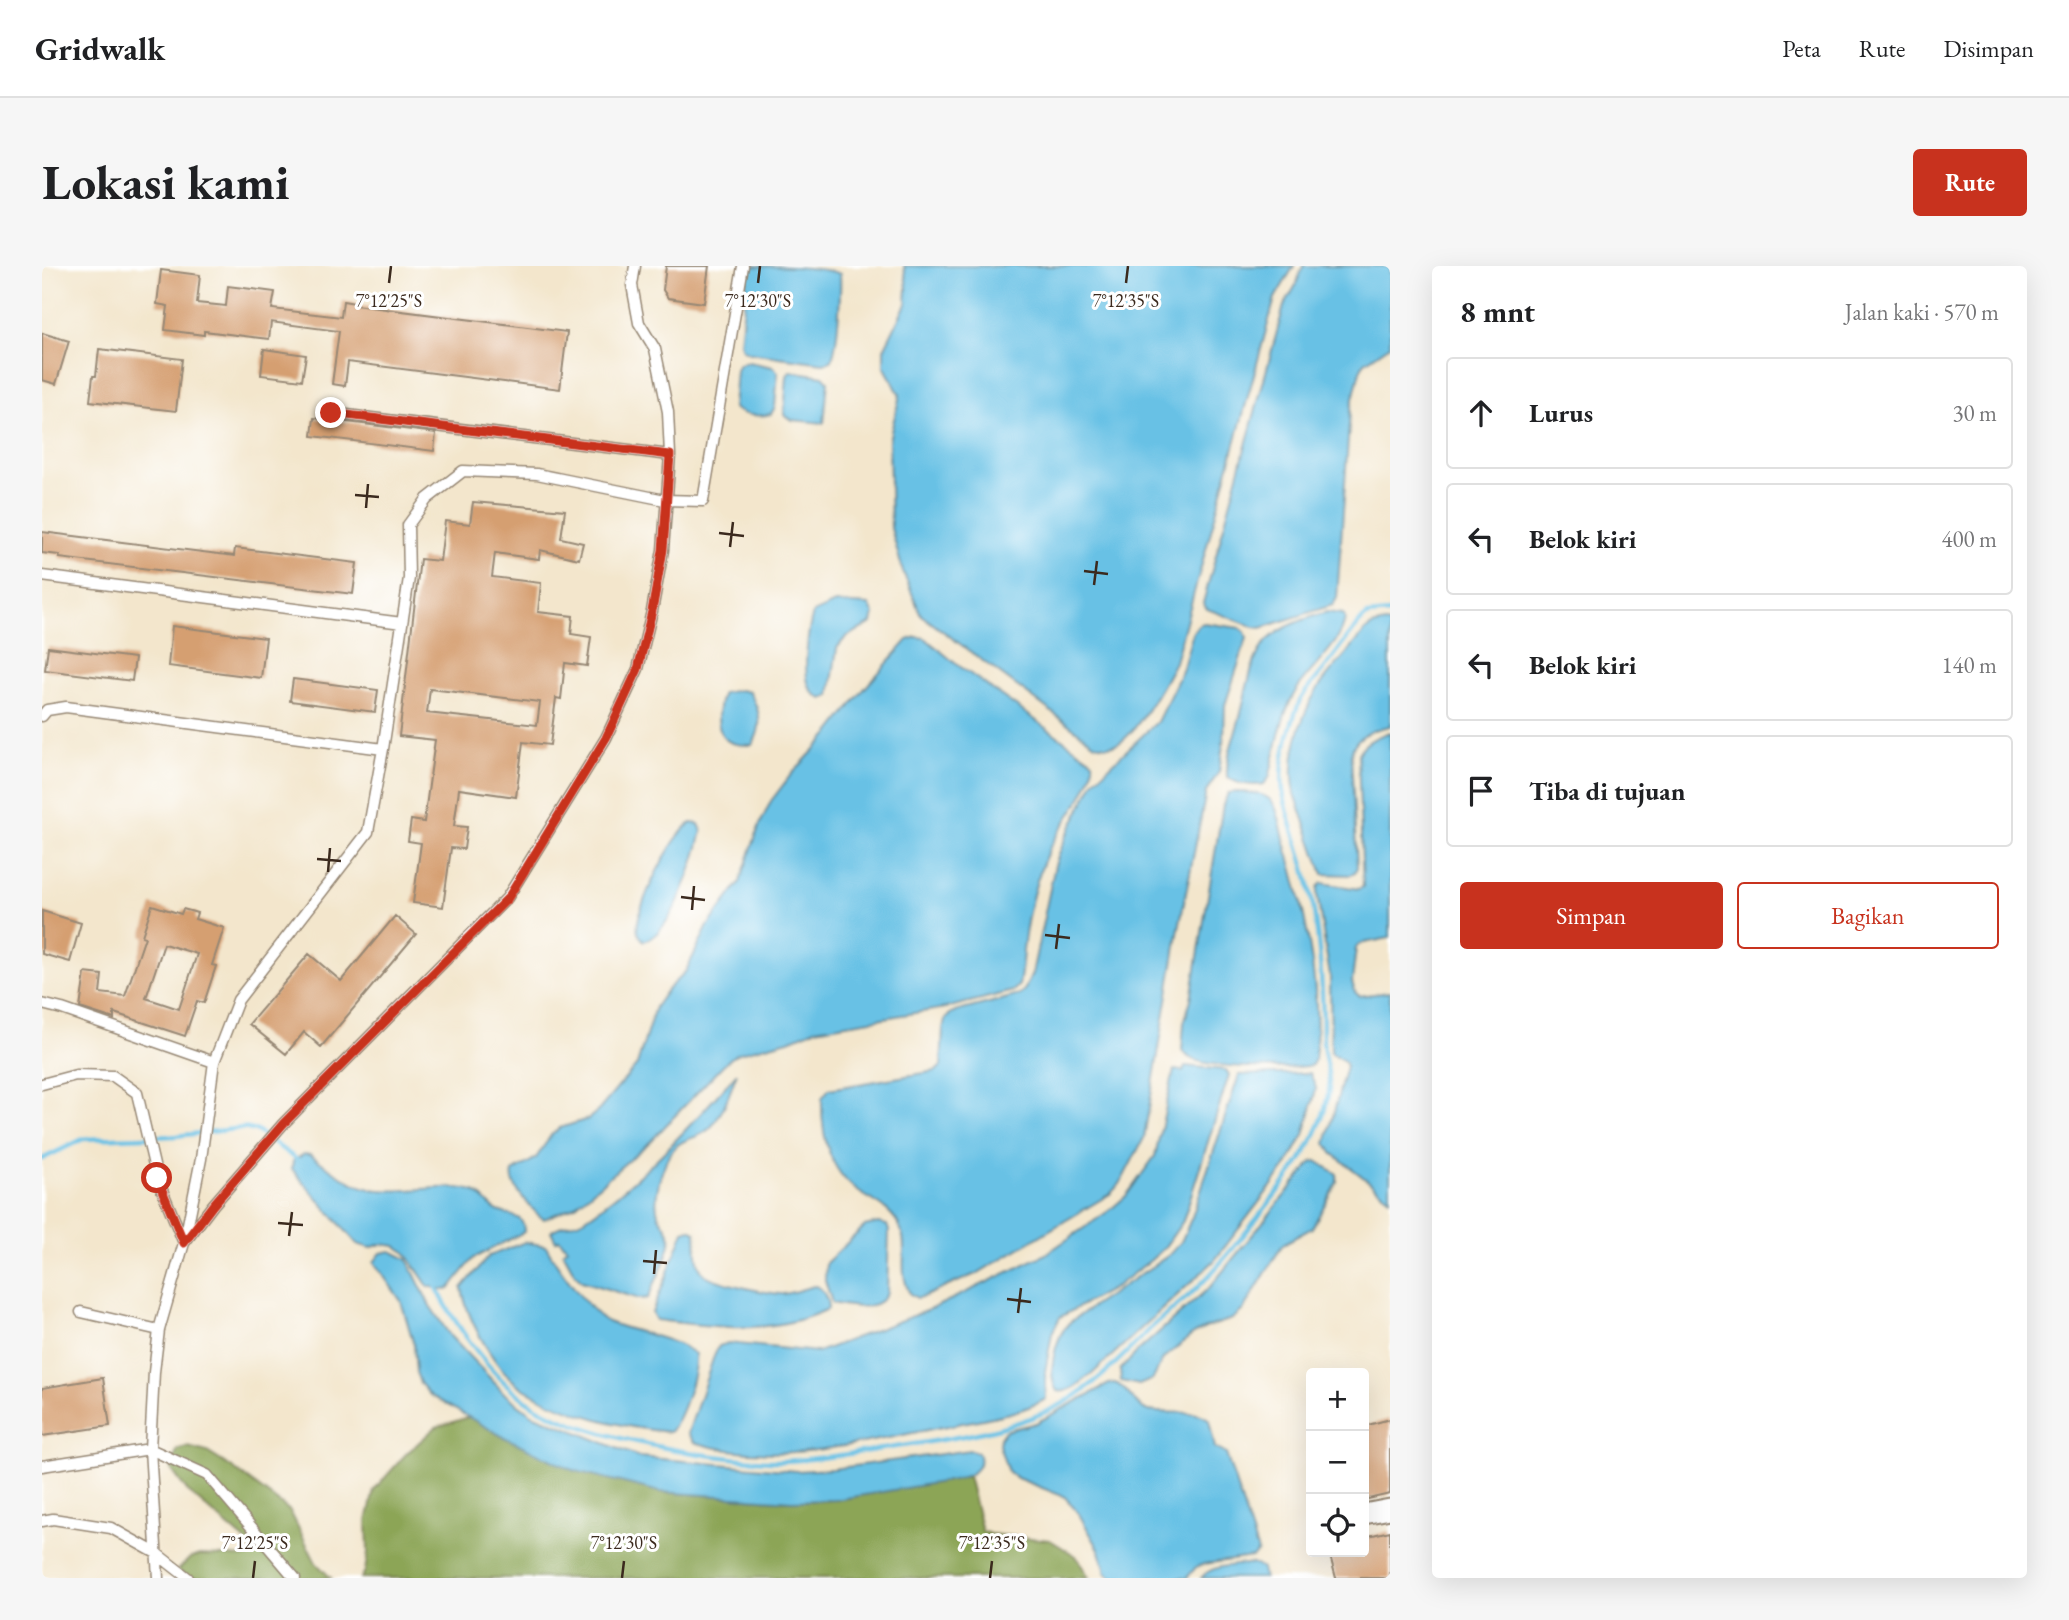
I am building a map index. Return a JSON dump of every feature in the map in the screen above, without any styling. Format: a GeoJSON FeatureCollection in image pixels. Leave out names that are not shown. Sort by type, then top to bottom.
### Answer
{"type":"FeatureCollection","features":[{"type":"Feature","properties":{"kind":"street"},"geometry":{"type":"LineString","coordinates":[[1369,1513],[1390,1509]]}},
{"type":"Feature","properties":{"kind":"lane"},"geometry":{"type":"LineString","coordinates":[[184,1243],[283,1124],[508,898],[599,750],[638,669],[663,550],[670,455],[667,412],[655,349],[639,323],[632,285],[635,266]]}},
{"type":"Feature","properties":{"kind":"lane"},"geometry":{"type":"LineString","coordinates":[[158,1578],[150,1449],[154,1372],[159,1330],[184,1243],[201,1159],[214,1062],[238,1000],[368,832],[409,578],[408,525],[427,499],[463,471],[537,474],[666,500],[702,501],[743,266]]}},
{"type":"Feature","properties":{"kind":"lane"},"geometry":{"type":"LineString","coordinates":[[331,413],[670,455]]}},
{"type":"Feature","properties":{"kind":"lane"},"geometry":{"type":"LineString","coordinates":[[42,576],[402,623]]}},
{"type":"Feature","properties":{"kind":"lane"},"geometry":{"type":"LineString","coordinates":[[42,716],[47,710],[66,707],[383,749]]}},
{"type":"Feature","properties":{"kind":"lane"},"geometry":{"type":"LineString","coordinates":[[42,1004],[214,1062]]}},
{"type":"Feature","properties":{"kind":"lane"},"geometry":{"type":"LineString","coordinates":[[42,1084],[76,1075],[113,1076],[137,1093],[157,1178],[184,1243]]}},
{"type":"Feature","properties":{"kind":"lane"},"geometry":{"type":"LineString","coordinates":[[81,1312],[159,1330]]}},
{"type":"Feature","properties":{"kind":"lane"},"geometry":{"type":"LineString","coordinates":[[42,1466],[150,1449],[207,1475],[295,1578]]}},
{"type":"Feature","properties":{"kind":"lane"},"geometry":{"type":"LineString","coordinates":[[42,1521],[52,1519],[111,1528],[156,1553],[188,1578]]}},
{"type":"Feature","properties":{"kind":"green space"},"geometry":{"type":"Polygon","coordinates":[[[469,1417],[502,1436],[660,1492],[792,1501],[835,1500],[968,1476],[982,1531],[1050,1540],[1076,1556],[1089,1578],[361,1578],[368,1552],[367,1521],[374,1490],[405,1455],[436,1427],[469,1417]]]}},
{"type":"Feature","properties":{"kind":"green space"},"geometry":{"type":"Polygon","coordinates":[[[188,1447],[207,1452],[290,1511],[316,1563],[331,1578],[188,1578],[178,1570],[190,1558],[200,1555],[248,1557],[252,1553],[251,1546],[187,1491],[171,1469],[177,1450],[188,1447]]]}},
{"type":"Feature","properties":{"kind":"water"},"geometry":{"type":"Polygon","coordinates":[[[748,266],[809,268],[840,274],[837,330],[830,362],[749,353],[742,349],[740,343],[748,266]]]}},
{"type":"Feature","properties":{"kind":"water"},"geometry":{"type":"Polygon","coordinates":[[[904,266],[1294,266],[1275,298],[1175,662],[1141,719],[1125,739],[1117,744],[1095,744],[921,615],[903,572],[891,528],[889,440],[900,395],[884,366],[884,349],[906,304],[904,266]]]}},
{"type":"Feature","properties":{"kind":"water"},"geometry":{"type":"Polygon","coordinates":[[[1303,266],[1390,266],[1390,345],[1364,363],[1350,411],[1337,598],[1333,605],[1261,628],[1207,609],[1203,603],[1284,306],[1303,266]]]}},
{"type":"Feature","properties":{"kind":"water"},"geometry":{"type":"Polygon","coordinates":[[[748,362],[773,367],[778,372],[775,407],[771,414],[751,415],[733,408],[736,370],[739,364],[748,362]]]}},
{"type":"Feature","properties":{"kind":"water"},"geometry":{"type":"Polygon","coordinates":[[[790,371],[823,376],[828,381],[824,423],[792,420],[784,415],[787,376],[790,371]]]}},
{"type":"Feature","properties":{"kind":"water"},"geometry":{"type":"Polygon","coordinates":[[[835,603],[869,605],[874,614],[872,623],[846,637],[837,648],[830,696],[823,699],[812,692],[808,681],[808,640],[813,613],[835,603]]]}},
{"type":"Feature","properties":{"kind":"water"},"geometry":{"type":"Polygon","coordinates":[[[1327,612],[1343,614],[1343,628],[1289,704],[1269,778],[1264,784],[1254,785],[1231,779],[1227,776],[1230,752],[1256,657],[1263,645],[1286,627],[1327,612]]]}},
{"type":"Feature","properties":{"kind":"water"},"geometry":{"type":"Polygon","coordinates":[[[1204,623],[1240,628],[1247,638],[1225,705],[1219,772],[1206,792],[1179,928],[1144,1138],[1120,1184],[1110,1194],[978,1273],[917,1298],[910,1294],[906,1285],[903,1237],[895,1219],[887,1210],[854,1188],[836,1167],[830,1155],[823,1128],[822,1098],[829,1089],[936,1071],[941,1066],[945,1020],[951,1013],[1019,995],[1025,989],[1032,974],[1055,865],[1065,839],[1095,780],[1157,722],[1182,671],[1193,632],[1198,625],[1204,623]]]}},
{"type":"Feature","properties":{"kind":"water"},"geometry":{"type":"Polygon","coordinates":[[[1385,623],[1390,624],[1390,726],[1371,731],[1360,738],[1351,755],[1357,867],[1351,875],[1323,874],[1295,794],[1294,754],[1300,727],[1322,682],[1365,631],[1385,623]]]}},
{"type":"Feature","properties":{"kind":"water"},"geometry":{"type":"Polygon","coordinates":[[[925,638],[955,663],[1093,761],[1084,793],[1050,847],[1037,882],[1030,906],[1019,985],[1013,991],[946,1008],[815,1029],[792,1039],[736,1054],[651,1141],[575,1206],[544,1219],[539,1216],[517,1190],[513,1172],[536,1158],[552,1134],[560,1128],[588,1119],[599,1110],[637,1065],[655,1007],[686,971],[708,926],[740,882],[771,801],[865,688],[908,640],[925,638]]]}},
{"type":"Feature","properties":{"kind":"water"},"geometry":{"type":"Polygon","coordinates":[[[740,690],[749,692],[758,712],[758,732],[752,745],[731,743],[720,731],[718,716],[723,693],[740,690]]]}},
{"type":"Feature","properties":{"kind":"water"},"geometry":{"type":"Polygon","coordinates":[[[1390,732],[1390,938],[1359,944],[1356,948],[1352,982],[1359,996],[1390,992],[1390,1198],[1332,1153],[1326,1143],[1346,1066],[1344,1061],[1331,1053],[1330,976],[1317,894],[1322,883],[1359,889],[1363,887],[1358,754],[1367,743],[1390,732]]]}},
{"type":"Feature","properties":{"kind":"water"},"geometry":{"type":"Polygon","coordinates":[[[1228,793],[1257,794],[1273,803],[1299,892],[1314,976],[1317,1031],[1312,1065],[1270,1068],[1231,1066],[1199,1061],[1190,1058],[1182,1050],[1184,1023],[1191,999],[1223,805],[1228,793]]]}},
{"type":"Feature","properties":{"kind":"water"},"geometry":{"type":"Polygon","coordinates":[[[692,823],[699,824],[702,831],[682,893],[664,924],[655,935],[644,941],[638,932],[641,908],[665,856],[684,829],[692,823]]]}},
{"type":"Feature","properties":{"kind":"water"},"geometry":{"type":"Polygon","coordinates":[[[1185,1066],[1226,1070],[1229,1075],[1183,1221],[1164,1248],[1151,1260],[1114,1288],[1060,1317],[1052,1333],[1045,1372],[1046,1399],[998,1416],[854,1445],[756,1453],[694,1442],[688,1433],[719,1346],[728,1343],[818,1352],[931,1309],[1046,1254],[1110,1210],[1126,1196],[1155,1156],[1174,1070],[1183,1071],[1185,1066]]]}},
{"type":"Feature","properties":{"kind":"water"},"geometry":{"type":"Polygon","coordinates":[[[737,1073],[716,1121],[705,1132],[676,1146],[666,1161],[656,1201],[658,1214],[668,1231],[670,1243],[664,1264],[648,1298],[639,1299],[582,1281],[563,1252],[567,1248],[559,1239],[556,1241],[551,1231],[586,1218],[606,1204],[646,1170],[737,1073]]]}},
{"type":"Feature","properties":{"kind":"water"},"geometry":{"type":"Polygon","coordinates":[[[1310,1073],[1316,1088],[1304,1135],[1286,1167],[1214,1261],[1091,1375],[1071,1389],[1057,1391],[1052,1375],[1054,1355],[1065,1328],[1169,1255],[1181,1242],[1192,1217],[1239,1075],[1310,1073]]]}},
{"type":"Feature","properties":{"kind":"water"},"geometry":{"type":"Polygon","coordinates":[[[304,1154],[310,1155],[347,1180],[371,1189],[396,1191],[452,1188],[473,1191],[495,1209],[519,1219],[524,1232],[474,1258],[450,1288],[445,1290],[428,1286],[405,1252],[396,1246],[381,1244],[370,1248],[357,1244],[292,1169],[293,1161],[304,1154]]]}},
{"type":"Feature","properties":{"kind":"water"},"geometry":{"type":"Polygon","coordinates":[[[1317,1161],[1337,1174],[1337,1182],[1312,1228],[1283,1244],[1243,1310],[1232,1319],[1192,1335],[1163,1359],[1153,1379],[1139,1385],[1121,1381],[1120,1370],[1210,1287],[1312,1162],[1317,1161]]]}},
{"type":"Feature","properties":{"kind":"water"},"geometry":{"type":"Polygon","coordinates":[[[878,1223],[887,1225],[889,1231],[887,1293],[883,1299],[870,1306],[855,1307],[832,1303],[825,1280],[826,1263],[865,1226],[878,1223]]]}},
{"type":"Feature","properties":{"kind":"water"},"geometry":{"type":"Polygon","coordinates":[[[690,1229],[696,1232],[701,1270],[709,1277],[755,1290],[783,1294],[815,1286],[825,1295],[828,1309],[807,1318],[764,1326],[722,1327],[656,1320],[652,1313],[684,1231],[690,1229]]]}},
{"type":"Feature","properties":{"kind":"water"},"geometry":{"type":"Polygon","coordinates":[[[525,1242],[546,1246],[574,1288],[592,1310],[608,1322],[675,1343],[695,1354],[694,1372],[688,1394],[670,1432],[614,1423],[577,1413],[542,1399],[515,1382],[494,1359],[470,1315],[462,1288],[489,1256],[525,1242]]]}},
{"type":"Feature","properties":{"kind":"water"},"geometry":{"type":"Polygon","coordinates":[[[391,1251],[407,1259],[430,1306],[451,1337],[506,1395],[532,1414],[639,1457],[796,1471],[832,1469],[970,1450],[978,1453],[979,1464],[973,1472],[953,1480],[835,1500],[792,1501],[660,1492],[572,1470],[502,1436],[430,1395],[420,1383],[416,1372],[414,1345],[401,1301],[374,1262],[381,1253],[391,1251]]]}},
{"type":"Feature","properties":{"kind":"water"},"geometry":{"type":"Polygon","coordinates":[[[1115,1383],[1139,1406],[1149,1411],[1197,1414],[1209,1420],[1215,1448],[1226,1454],[1258,1552],[1252,1557],[1204,1564],[1196,1567],[1187,1578],[1113,1578],[1106,1573],[1100,1551],[1079,1514],[1065,1497],[1008,1472],[999,1445],[1005,1431],[1036,1423],[1115,1383]]]}},
{"type":"Feature","properties":{"kind":"water"},"geometry":{"type":"Polygon","coordinates":[[[1253,1563],[1262,1569],[1264,1578],[1201,1578],[1211,1570],[1253,1563]]]}},
{"type":"Feature","properties":{"kind":"building"},"geometry":{"type":"Polygon","coordinates":[[[666,266],[709,266],[704,303],[668,298],[663,290],[666,266]]]}},
{"type":"Feature","properties":{"kind":"building"},"geometry":{"type":"Polygon","coordinates":[[[161,270],[200,275],[197,303],[226,306],[228,286],[275,292],[272,309],[341,317],[343,301],[355,305],[567,332],[560,389],[348,362],[345,386],[332,384],[339,331],[271,322],[269,339],[204,331],[204,335],[165,330],[168,306],[157,304],[161,270]]]}},
{"type":"Feature","properties":{"kind":"building"},"geometry":{"type":"Polygon","coordinates":[[[42,333],[69,341],[56,384],[42,380],[42,333]]]}},
{"type":"Feature","properties":{"kind":"building"},"geometry":{"type":"Polygon","coordinates":[[[99,349],[182,359],[176,411],[90,401],[99,349]]]}},
{"type":"Feature","properties":{"kind":"building"},"geometry":{"type":"Polygon","coordinates":[[[264,349],[306,355],[302,380],[261,375],[264,349]]]}},
{"type":"Feature","properties":{"kind":"building"},"geometry":{"type":"Polygon","coordinates":[[[314,418],[436,433],[434,451],[312,436],[314,418]]]}},
{"type":"Feature","properties":{"kind":"building"},"geometry":{"type":"Polygon","coordinates":[[[473,502],[565,510],[561,538],[583,543],[579,559],[540,550],[539,559],[495,553],[492,577],[541,583],[538,612],[573,616],[571,634],[591,637],[587,666],[565,663],[561,699],[556,698],[550,745],[523,742],[516,797],[459,789],[454,826],[467,827],[464,849],[451,848],[443,907],[413,903],[421,843],[408,841],[411,820],[424,822],[435,740],[399,736],[420,559],[440,561],[445,521],[470,524],[473,502]],[[430,689],[427,713],[537,725],[540,702],[430,689]]]}},
{"type":"Feature","properties":{"kind":"building"},"geometry":{"type":"Polygon","coordinates":[[[42,532],[234,556],[235,548],[357,563],[353,594],[59,558],[60,555],[42,553],[42,532]]]}},
{"type":"Feature","properties":{"kind":"building"},"geometry":{"type":"Polygon","coordinates":[[[172,626],[266,638],[261,678],[168,666],[172,626]]]}},
{"type":"Feature","properties":{"kind":"building"},"geometry":{"type":"Polygon","coordinates":[[[48,647],[135,658],[132,681],[45,670],[48,647]]]}},
{"type":"Feature","properties":{"kind":"building"},"geometry":{"type":"Polygon","coordinates":[[[293,679],[378,690],[375,712],[290,701],[293,679]]]}},
{"type":"Feature","properties":{"kind":"building"},"geometry":{"type":"Polygon","coordinates":[[[152,905],[181,914],[183,909],[197,913],[195,919],[224,928],[204,1003],[197,1001],[185,1036],[114,1013],[114,1019],[80,1008],[85,973],[102,975],[100,993],[125,996],[145,937],[142,936],[152,905]],[[164,944],[146,998],[179,1009],[197,954],[164,944]]]}},
{"type":"Feature","properties":{"kind":"building"},"geometry":{"type":"Polygon","coordinates":[[[42,911],[81,923],[70,962],[42,954],[42,911]]]}},
{"type":"Feature","properties":{"kind":"building"},"geometry":{"type":"Polygon","coordinates":[[[395,916],[416,934],[321,1047],[304,1032],[286,1054],[249,1024],[309,954],[341,981],[395,916]]]}},
{"type":"Feature","properties":{"kind":"building"},"geometry":{"type":"Polygon","coordinates":[[[103,1378],[110,1426],[42,1436],[42,1388],[103,1378]]]}},
{"type":"Feature","properties":{"kind":"building"},"geometry":{"type":"Polygon","coordinates":[[[1390,1419],[1390,1494],[1369,1499],[1369,1431],[1369,1425],[1390,1419]]]}},
{"type":"Feature","properties":{"kind":"building"},"geometry":{"type":"Polygon","coordinates":[[[1390,1531],[1390,1578],[1336,1578],[1330,1557],[1369,1557],[1369,1536],[1390,1531]]]}},
{"type":"Feature","properties":{"kind":"waterway"},"geometry":{"type":"LineString","coordinates":[[434,1282],[477,1352],[521,1397],[536,1407],[594,1431],[700,1454],[781,1461],[838,1456],[937,1441],[1021,1421],[1060,1405],[1086,1389],[1216,1268],[1289,1177],[1309,1146],[1324,1113],[1329,1088],[1323,1046],[1316,923],[1309,885],[1283,791],[1284,758],[1292,724],[1305,693],[1363,619],[1368,615],[1390,613]]}},
{"type":"Feature","properties":{"kind":"waterway"},"geometry":{"type":"LineString","coordinates":[[42,1159],[83,1139],[176,1136],[243,1128],[257,1131],[299,1161]]}},
{"type":"Feature","properties":{"kind":"route"},"geometry":{"type":"LineString","coordinates":[[157,1178],[184,1243],[283,1124],[508,898],[606,738],[638,669],[652,611],[663,550],[670,455],[331,413]]}}]}
